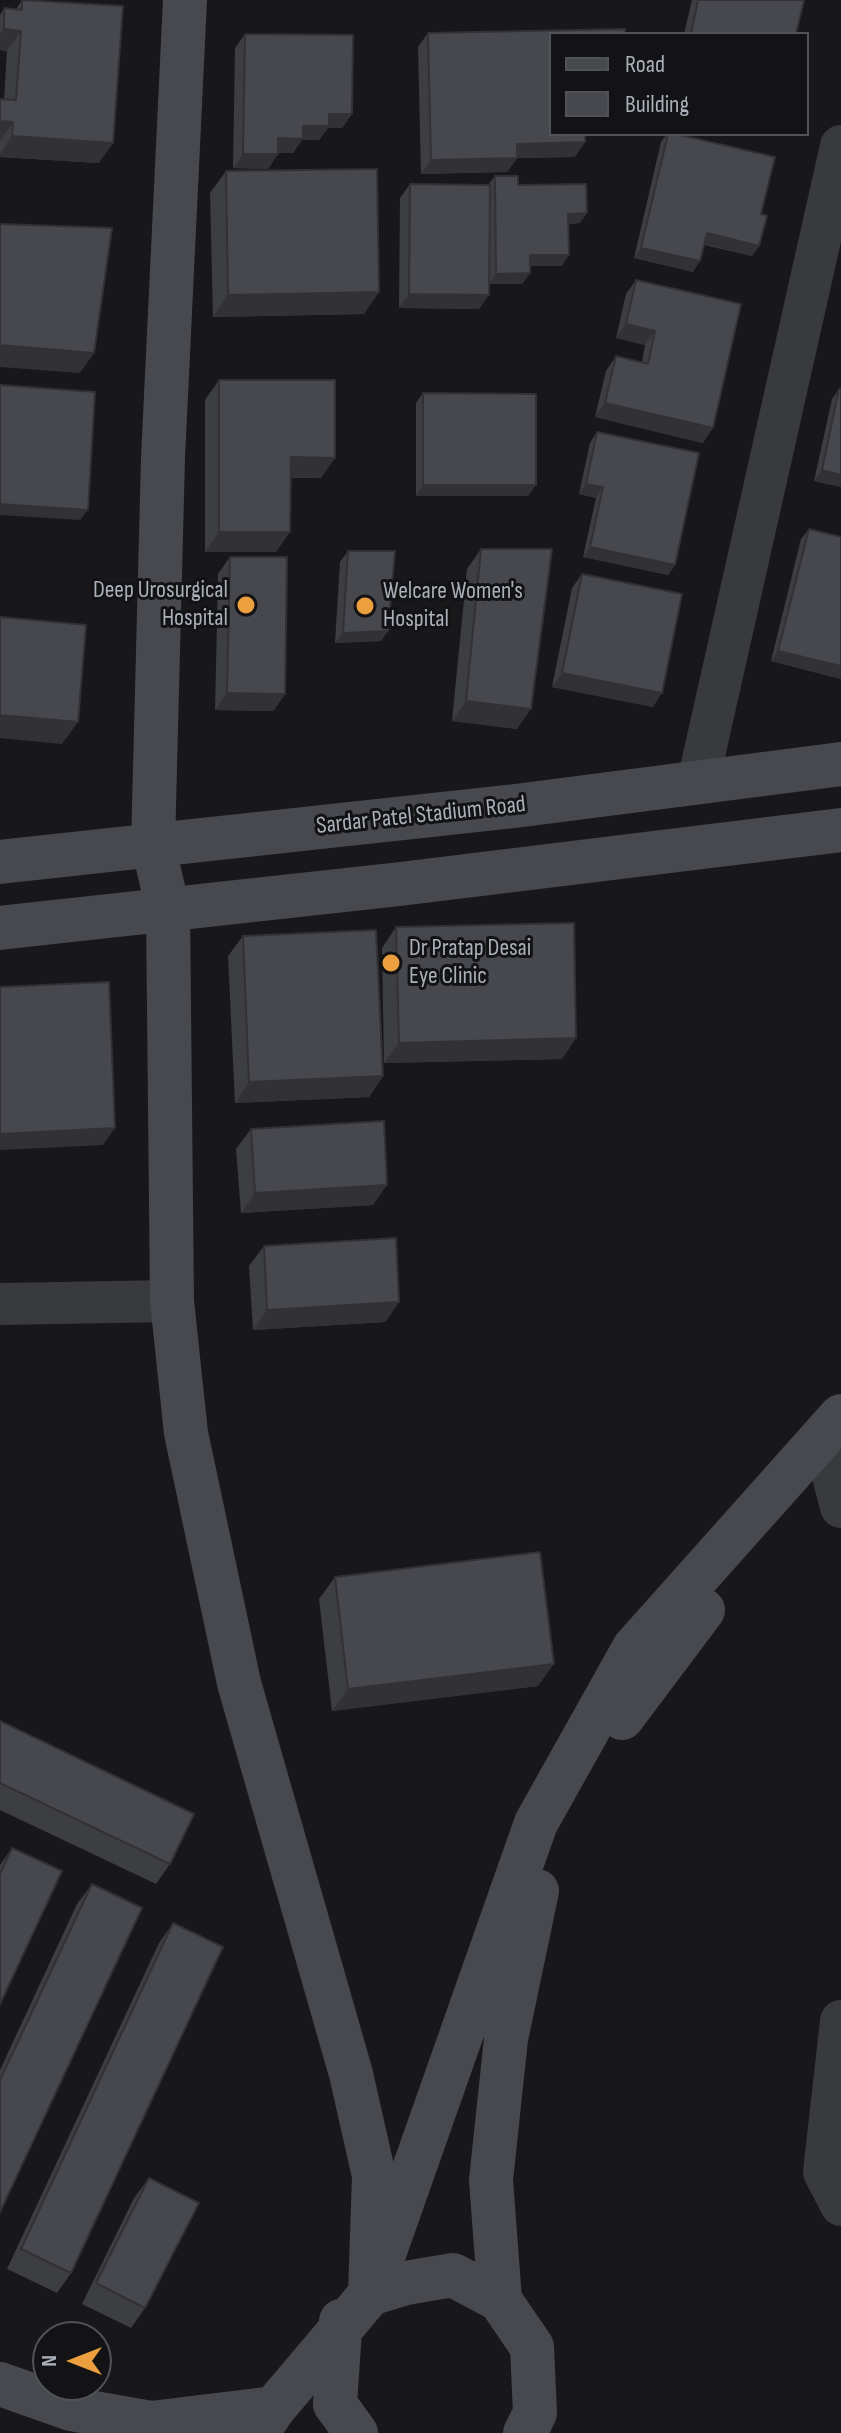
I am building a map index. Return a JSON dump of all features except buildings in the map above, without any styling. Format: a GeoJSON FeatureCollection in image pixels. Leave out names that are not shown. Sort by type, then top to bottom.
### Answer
{"type":"FeatureCollection","features":[{"type":"Feature","properties":{"kind":"street"},"geometry":{"type":"LineString","coordinates":[[185,0],[163,458],[153,845],[168,909],[172,1301],[186,1433],[239,1683],[351,2074],[374,2176],[370,2294]]}},
{"type":"Feature","properties":{"kind":"street"},"geometry":{"type":"LineString","coordinates":[[698,782],[841,146]]}},
{"type":"Feature","properties":{"kind":"street","name":"Sardar Patel Stadium Road"},"geometry":{"type":"LineString","coordinates":[[0,862],[515,806],[841,764]]}},
{"type":"Feature","properties":{"kind":"street"},"geometry":{"type":"LineString","coordinates":[[0,928],[841,830]]}},
{"type":"Feature","properties":{"kind":"street"},"geometry":{"type":"LineString","coordinates":[[0,1304],[172,1301]]}},
{"type":"Feature","properties":{"kind":"street"},"geometry":{"type":"LineString","coordinates":[[832,1445],[841,1507]]}},
{"type":"Feature","properties":{"kind":"street"},"geometry":{"type":"LineString","coordinates":[[0,2384],[71,2409],[151,2423],[265,2420],[370,2294],[536,1823],[634,1648],[832,1445]]}},
{"type":"Feature","properties":{"kind":"street"},"geometry":{"type":"LineString","coordinates":[[500,2300],[491,2180],[506,2039],[537,1890],[611,1732],[832,1445]]}},
{"type":"Feature","properties":{"kind":"street"},"geometry":{"type":"LineString","coordinates":[[841,2021],[824,2172],[841,2205]]}},
{"type":"Feature","properties":{"kind":"street"},"geometry":{"type":"LineString","coordinates":[[351,2074],[354,2203],[335,2404],[356,2433]]}},
{"type":"Feature","properties":{"kind":"street"},"geometry":{"type":"LineString","coordinates":[[370,2294],[406,2283],[453,2275],[500,2300],[532,2347],[534,2426]]}},
{"type":"Feature","properties":{"kind":"street"},"geometry":{"type":"LineString","coordinates":[[0,2415],[51,2433]]}},
{"type":"Feature","properties":{"kind":"place","name":"Deep Urosurgical Hospital"},"geometry":{"type":"Point","coordinates":[246,605]}},
{"type":"Feature","properties":{"kind":"place","name":"Welcare Women's Hospital"},"geometry":{"type":"Point","coordinates":[365,606]}},
{"type":"Feature","properties":{"kind":"place","name":"Dr Pratap Desai Eye Clinic"},"geometry":{"type":"Point","coordinates":[391,963]}}]}
